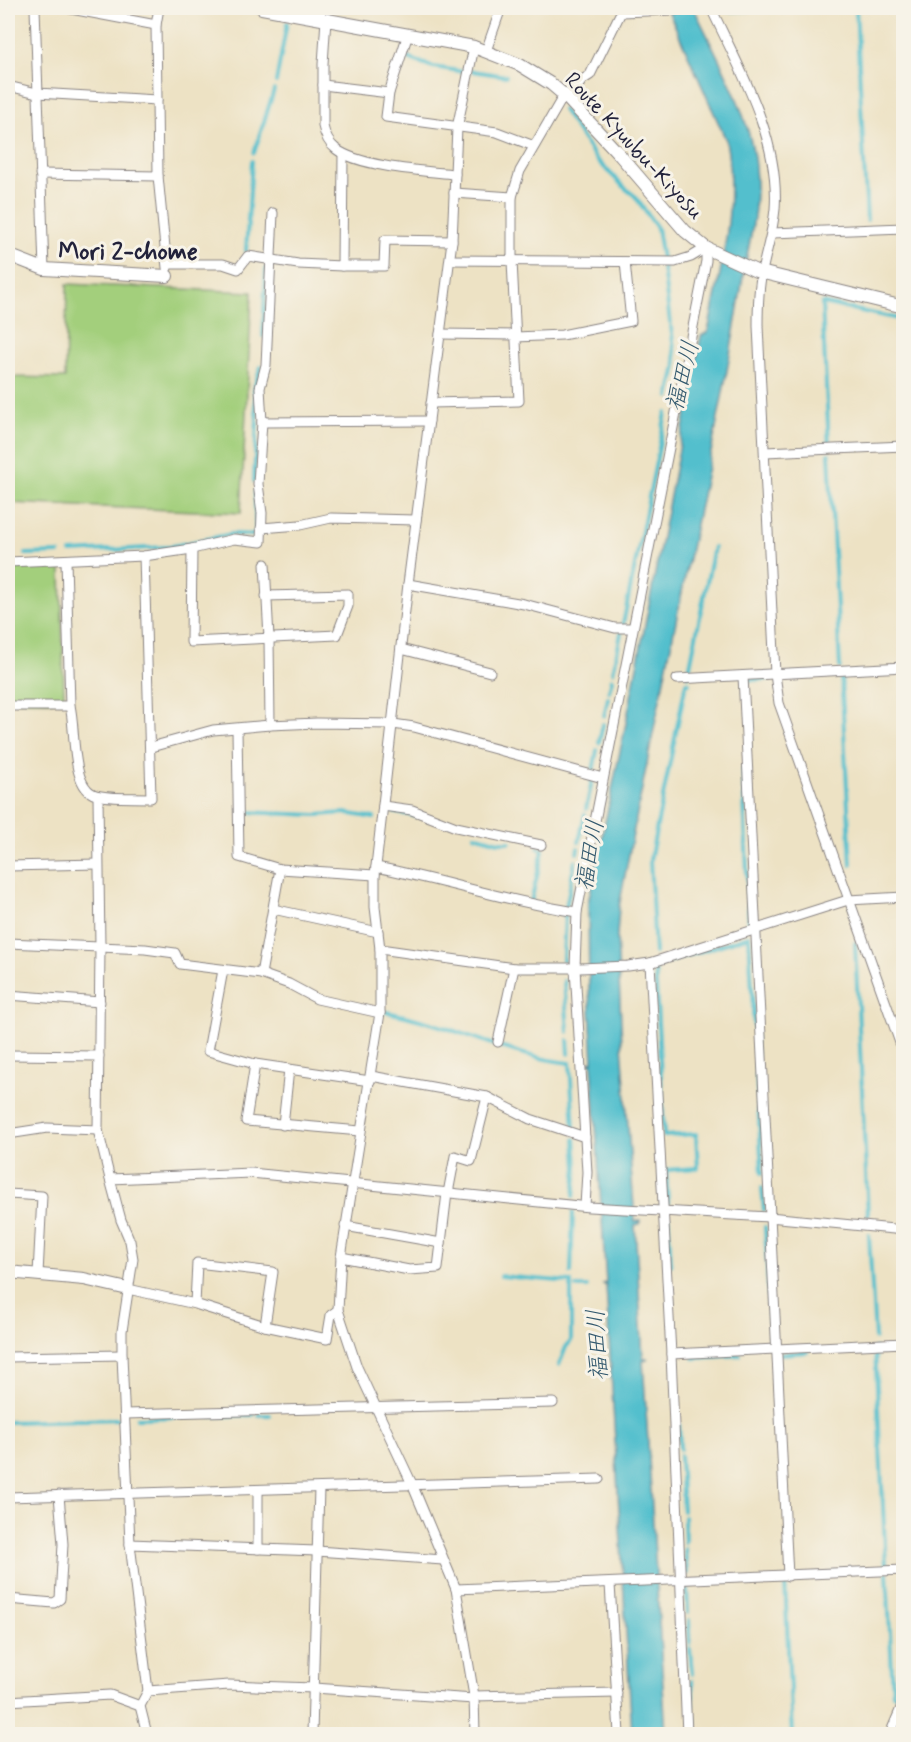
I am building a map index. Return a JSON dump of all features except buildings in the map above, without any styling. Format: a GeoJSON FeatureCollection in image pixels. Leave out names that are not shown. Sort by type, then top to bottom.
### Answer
{"type":"FeatureCollection","features":[{"type":"Feature","properties":{"kind":"main road","name":"Route Kyuubu-Kiyosu"},"geometry":{"type":"LineString","coordinates":[[262,8],[322,15],[474,47],[534,72],[564,95],[685,231],[709,249],[759,272],[903,307]]}},
{"type":"Feature","properties":{"kind":"main road"},"geometry":{"type":"LineString","coordinates":[[8,255],[44,268],[167,270]]}},
{"type":"Feature","properties":{"kind":"main road"},"geometry":{"type":"LineString","coordinates":[[8,1272],[84,1279],[128,1289]]}},
{"type":"Feature","properties":{"kind":"street"},"geometry":{"type":"LineString","coordinates":[[35,8],[44,268]]}},
{"type":"Feature","properties":{"kind":"street"},"geometry":{"type":"LineString","coordinates":[[66,8],[156,25]]}},
{"type":"Feature","properties":{"kind":"street"},"geometry":{"type":"LineString","coordinates":[[159,8],[156,25],[158,176],[167,270],[223,264],[238,268],[248,256],[298,264],[384,266],[385,240],[452,241]]}},
{"type":"Feature","properties":{"kind":"street"},"geometry":{"type":"LineString","coordinates":[[486,51],[501,8]]}},
{"type":"Feature","properties":{"kind":"street"},"geometry":{"type":"LineString","coordinates":[[709,8],[750,93],[772,155],[775,179],[772,234],[759,272],[758,326],[775,674],[779,703],[903,1054]]}},
{"type":"Feature","properties":{"kind":"street"},"geometry":{"type":"LineString","coordinates":[[431,403],[519,401],[512,197],[520,171],[564,95],[573,93],[582,80],[590,75],[622,10],[727,8]]}},
{"type":"Feature","properties":{"kind":"street"},"geometry":{"type":"LineString","coordinates":[[322,15],[323,126],[329,142],[343,154],[383,166],[454,174]]}},
{"type":"Feature","properties":{"kind":"street"},"geometry":{"type":"LineString","coordinates":[[408,34],[389,93],[386,117],[497,132],[534,146]]}},
{"type":"Feature","properties":{"kind":"street"},"geometry":{"type":"LineString","coordinates":[[474,47],[457,128],[450,260],[408,584],[375,871],[375,908],[380,949],[380,1013],[345,1226],[338,1310],[357,1367],[412,1484],[456,1589],[474,1697],[475,1734]]}},
{"type":"Feature","properties":{"kind":"street"},"geometry":{"type":"LineString","coordinates":[[323,85],[389,93]]}},
{"type":"Feature","properties":{"kind":"street"},"geometry":{"type":"LineString","coordinates":[[8,86],[37,93],[157,100]]}},
{"type":"Feature","properties":{"kind":"street"},"geometry":{"type":"LineString","coordinates":[[342,266],[343,154]]}},
{"type":"Feature","properties":{"kind":"street"},"geometry":{"type":"LineString","coordinates":[[40,174],[158,176]]}},
{"type":"Feature","properties":{"kind":"street"},"geometry":{"type":"LineString","coordinates":[[454,193],[512,197]]}},
{"type":"Feature","properties":{"kind":"street"},"geometry":{"type":"LineString","coordinates":[[8,562],[144,556],[192,549],[234,539],[261,542],[262,513],[258,484],[262,422],[260,388],[266,365],[273,213]]}},
{"type":"Feature","properties":{"kind":"street"},"geometry":{"type":"LineString","coordinates":[[772,234],[903,228]]}},
{"type":"Feature","properties":{"kind":"street"},"geometry":{"type":"LineString","coordinates":[[450,260],[675,262],[709,249]]}},
{"type":"Feature","properties":{"kind":"street"},"geometry":{"type":"LineString","coordinates":[[589,1206],[577,968],[577,912],[709,249]]}},
{"type":"Feature","properties":{"kind":"street"},"geometry":{"type":"LineString","coordinates":[[440,334],[562,335],[632,321],[625,262]]}},
{"type":"Feature","properties":{"kind":"street"},"geometry":{"type":"LineString","coordinates":[[262,422],[429,421]]}},
{"type":"Feature","properties":{"kind":"street"},"geometry":{"type":"LineString","coordinates":[[765,452],[903,446]]}},
{"type":"Feature","properties":{"kind":"street"},"geometry":{"type":"LineString","coordinates":[[261,528],[300,525],[331,518],[416,520]]}},
{"type":"Feature","properties":{"kind":"street"},"geometry":{"type":"LineString","coordinates":[[192,549],[191,642],[337,635],[348,606],[348,594],[266,596]]}},
{"type":"Feature","properties":{"kind":"street"},"geometry":{"type":"LineString","coordinates":[[66,560],[70,706],[74,718],[80,780],[88,792],[98,795],[151,798],[144,556]]}},
{"type":"Feature","properties":{"kind":"street"},"geometry":{"type":"LineString","coordinates":[[264,564],[269,638],[270,725]]}},
{"type":"Feature","properties":{"kind":"street"},"geometry":{"type":"LineString","coordinates":[[408,584],[524,604],[615,628],[632,628]]}},
{"type":"Feature","properties":{"kind":"street"},"geometry":{"type":"LineString","coordinates":[[401,649],[490,672]]}},
{"type":"Feature","properties":{"kind":"street"},"geometry":{"type":"LineString","coordinates":[[677,679],[903,667]]}},
{"type":"Feature","properties":{"kind":"street"},"geometry":{"type":"LineString","coordinates":[[743,676],[788,1576]]}},
{"type":"Feature","properties":{"kind":"street"},"geometry":{"type":"LineString","coordinates":[[8,706],[70,706]]}},
{"type":"Feature","properties":{"kind":"street"},"geometry":{"type":"LineString","coordinates":[[151,747],[213,730],[317,723],[393,724],[414,727],[603,778]]}},
{"type":"Feature","properties":{"kind":"street"},"geometry":{"type":"LineString","coordinates":[[237,729],[239,857],[280,869],[407,873],[544,908],[577,912]]}},
{"type":"Feature","properties":{"kind":"street"},"geometry":{"type":"LineString","coordinates":[[98,795],[100,947],[98,1130],[121,1220],[130,1241],[133,1259],[122,1331],[122,1355],[130,1544],[148,1691],[140,1706],[147,1734]]}},
{"type":"Feature","properties":{"kind":"street"},"geometry":{"type":"LineString","coordinates":[[383,807],[412,810],[456,827],[541,845]]}},
{"type":"Feature","properties":{"kind":"street"},"geometry":{"type":"LineString","coordinates":[[8,866],[99,864]]}},
{"type":"Feature","properties":{"kind":"street"},"geometry":{"type":"LineString","coordinates":[[261,974],[280,869]]}},
{"type":"Feature","properties":{"kind":"street"},"geometry":{"type":"LineString","coordinates":[[380,949],[514,968],[628,966],[650,963],[848,900],[903,897]]}},
{"type":"Feature","properties":{"kind":"street"},"geometry":{"type":"LineString","coordinates":[[273,909],[378,932]]}},
{"type":"Feature","properties":{"kind":"street"},"geometry":{"type":"LineString","coordinates":[[8,943],[145,949],[176,953],[180,964],[261,974],[289,984],[317,999],[380,1013]]}},
{"type":"Feature","properties":{"kind":"street"},"geometry":{"type":"LineString","coordinates":[[650,963],[671,1354],[687,1734]]}},
{"type":"Feature","properties":{"kind":"street"},"geometry":{"type":"LineString","coordinates":[[498,1042],[514,968]]}},
{"type":"Feature","properties":{"kind":"street"},"geometry":{"type":"LineString","coordinates":[[224,970],[208,1051],[255,1064],[487,1097],[530,1119],[585,1137]]}},
{"type":"Feature","properties":{"kind":"street"},"geometry":{"type":"LineString","coordinates":[[8,994],[100,1002]]}},
{"type":"Feature","properties":{"kind":"street"},"geometry":{"type":"LineString","coordinates":[[8,1055],[99,1056]]}},
{"type":"Feature","properties":{"kind":"street"},"geometry":{"type":"LineString","coordinates":[[255,1064],[246,1120],[360,1131]]}},
{"type":"Feature","properties":{"kind":"street"},"geometry":{"type":"LineString","coordinates":[[283,1125],[289,1069]]}},
{"type":"Feature","properties":{"kind":"street"},"geometry":{"type":"LineString","coordinates":[[341,1257],[409,1270],[438,1268],[447,1193],[455,1156],[471,1161],[487,1097]]}},
{"type":"Feature","properties":{"kind":"street"},"geometry":{"type":"LineString","coordinates":[[8,1134],[47,1128],[98,1130]]}},
{"type":"Feature","properties":{"kind":"street"},"geometry":{"type":"LineString","coordinates":[[110,1179],[251,1173],[589,1206],[769,1217],[903,1230]]}},
{"type":"Feature","properties":{"kind":"street"},"geometry":{"type":"LineString","coordinates":[[8,1194],[42,1196],[38,1274]]}},
{"type":"Feature","properties":{"kind":"street"},"geometry":{"type":"LineString","coordinates":[[345,1226],[441,1243]]}},
{"type":"Feature","properties":{"kind":"street"},"geometry":{"type":"LineString","coordinates":[[195,1304],[197,1263],[273,1272],[265,1326]]}},
{"type":"Feature","properties":{"kind":"street"},"geometry":{"type":"LineString","coordinates":[[128,1289],[195,1304],[265,1326],[327,1339],[331,1315],[338,1310]]}},
{"type":"Feature","properties":{"kind":"street"},"geometry":{"type":"LineString","coordinates":[[671,1354],[903,1343]]}},
{"type":"Feature","properties":{"kind":"street"},"geometry":{"type":"LineString","coordinates":[[8,1357],[122,1355]]}},
{"type":"Feature","properties":{"kind":"street"},"geometry":{"type":"LineString","coordinates":[[125,1414],[553,1403]]}},
{"type":"Feature","properties":{"kind":"street"},"geometry":{"type":"LineString","coordinates":[[8,1497],[599,1479]]}},
{"type":"Feature","properties":{"kind":"street"},"geometry":{"type":"LineString","coordinates":[[312,1734],[319,1488]]}},
{"type":"Feature","properties":{"kind":"street"},"geometry":{"type":"LineString","coordinates":[[258,1490],[258,1549]]}},
{"type":"Feature","properties":{"kind":"street"},"geometry":{"type":"LineString","coordinates":[[8,1599],[54,1603],[60,1599],[63,1545],[59,1496]]}},
{"type":"Feature","properties":{"kind":"street"},"geometry":{"type":"LineString","coordinates":[[130,1544],[317,1551],[443,1560]]}},
{"type":"Feature","properties":{"kind":"street"},"geometry":{"type":"LineString","coordinates":[[456,1589],[903,1570]]}},
{"type":"Feature","properties":{"kind":"street"},"geometry":{"type":"LineString","coordinates":[[612,1584],[619,1734]]}},
{"type":"Feature","properties":{"kind":"street"},"geometry":{"type":"LineString","coordinates":[[148,1691],[229,1685],[474,1697],[617,1693]]}},
{"type":"Feature","properties":{"kind":"street"},"geometry":{"type":"LineString","coordinates":[[8,1701],[110,1695],[140,1706]]}},
{"type":"Feature","properties":{"kind":"street"},"geometry":{"type":"LineString","coordinates":[[890,1734],[903,1701]]}},
{"type":"Feature","properties":{"kind":"green space"},"geometry":{"type":"Polygon","coordinates":[[[67,284],[252,292],[241,513],[8,503],[8,377],[65,378],[67,284]]]}},
{"type":"Feature","properties":{"kind":"green space"},"geometry":{"type":"Polygon","coordinates":[[[57,566],[61,569],[64,697],[61,701],[13,701],[8,696],[12,572],[15,567],[57,566]]]}},
{"type":"Feature","properties":{"kind":"water"},"geometry":{"type":"Polygon","coordinates":[[[667,8],[694,8],[722,65],[747,127],[755,167],[756,196],[720,409],[619,907],[617,935],[622,1045],[635,1221],[640,1221],[640,1224],[635,1225],[643,1358],[647,1358],[643,1361],[666,1734],[632,1734],[606,1286],[603,1284],[606,1283],[592,1065],[589,1062],[593,1062],[588,903],[626,723],[701,336],[708,332],[718,284],[729,213],[730,189],[726,140],[667,8]]]}},
{"type":"Feature","properties":{"kind":"waterway"},"geometry":{"type":"LineString","coordinates":[[727,11],[803,8]]}},
{"type":"Feature","properties":{"kind":"waterway"},"geometry":{"type":"LineString","coordinates":[[810,8],[817,8]]}},
{"type":"Feature","properties":{"kind":"waterway"},"geometry":{"type":"LineString","coordinates":[[856,8],[867,220]]}},
{"type":"Feature","properties":{"kind":"waterway"},"geometry":{"type":"LineString","coordinates":[[276,82],[287,23]]}},
{"type":"Feature","properties":{"kind":"waterway"},"geometry":{"type":"LineString","coordinates":[[405,57],[433,67],[465,72]]}},
{"type":"Feature","properties":{"kind":"waterway"},"geometry":{"type":"LineString","coordinates":[[472,71],[506,76]]}},
{"type":"Feature","properties":{"kind":"waterway"},"geometry":{"type":"LineString","coordinates":[[254,153],[274,90]]}},
{"type":"Feature","properties":{"kind":"waterway"},"geometry":{"type":"LineString","coordinates":[[563,110],[597,160],[635,196],[657,228],[662,259]]}},
{"type":"Feature","properties":{"kind":"waterway"},"geometry":{"type":"LineString","coordinates":[[246,251],[252,161]]}},
{"type":"Feature","properties":{"kind":"waterway"},"geometry":{"type":"LineString","coordinates":[[663,267],[670,322]]}},
{"type":"Feature","properties":{"kind":"waterway"},"geometry":{"type":"LineString","coordinates":[[263,336],[266,268]]}},
{"type":"Feature","properties":{"kind":"waterway"},"geometry":{"type":"LineString","coordinates":[[829,447],[822,303],[904,320]]}},
{"type":"Feature","properties":{"kind":"waterway","name":"福田川"},"geometry":{"type":"LineString","coordinates":[[669,397],[676,366],[671,326]]}},
{"type":"Feature","properties":{"kind":"waterway"},"geometry":{"type":"LineString","coordinates":[[254,481],[257,420],[254,388],[261,367]]}},
{"type":"Feature","properties":{"kind":"waterway","name":"福田川"},"geometry":{"type":"LineString","coordinates":[[623,624],[666,413]]}},
{"type":"Feature","properties":{"kind":"waterway"},"geometry":{"type":"LineString","coordinates":[[829,454],[840,667]]}},
{"type":"Feature","properties":{"kind":"waterway"},"geometry":{"type":"LineString","coordinates":[[71,552],[168,547],[232,534],[256,535],[255,492]]}},
{"type":"Feature","properties":{"kind":"waterway"},"geometry":{"type":"LineString","coordinates":[[688,676],[714,547]]}},
{"type":"Feature","properties":{"kind":"waterway"},"geometry":{"type":"LineString","coordinates":[[26,554],[59,553]]}},
{"type":"Feature","properties":{"kind":"waterway"},"geometry":{"type":"LineString","coordinates":[[613,672],[621,633]]}},
{"type":"Feature","properties":{"kind":"waterway"},"geometry":{"type":"LineString","coordinates":[[841,674],[851,865]]}},
{"type":"Feature","properties":{"kind":"waterway"},"geometry":{"type":"LineString","coordinates":[[609,691],[612,679]]}},
{"type":"Feature","properties":{"kind":"waterway"},"geometry":{"type":"LineString","coordinates":[[747,680],[768,679]]}},
{"type":"Feature","properties":{"kind":"waterway"},"geometry":{"type":"LineString","coordinates":[[655,953],[650,860],[686,683],[689,683]]}},
{"type":"Feature","properties":{"kind":"waterway"},"geometry":{"type":"LineString","coordinates":[[604,716],[608,698]]}},
{"type":"Feature","properties":{"kind":"waterway"},"geometry":{"type":"LineString","coordinates":[[599,743],[603,724]]}},
{"type":"Feature","properties":{"kind":"waterway"},"geometry":{"type":"LineString","coordinates":[[593,771],[597,750]]}},
{"type":"Feature","properties":{"kind":"waterway"},"geometry":{"type":"LineString","coordinates":[[743,769],[749,927]]}},
{"type":"Feature","properties":{"kind":"waterway","name":"福田川"},"geometry":{"type":"LineString","coordinates":[[586,809],[592,780]]}},
{"type":"Feature","properties":{"kind":"waterway"},"geometry":{"type":"LineString","coordinates":[[244,812],[317,815],[345,813],[374,818]]}},
{"type":"Feature","properties":{"kind":"waterway"},"geometry":{"type":"LineString","coordinates":[[394,812],[417,816]]}},
{"type":"Feature","properties":{"kind":"waterway","name":"福田川"},"geometry":{"type":"LineString","coordinates":[[579,842],[585,814]]}},
{"type":"Feature","properties":{"kind":"waterway"},"geometry":{"type":"LineString","coordinates":[[474,835],[499,842],[510,842]]}},
{"type":"Feature","properties":{"kind":"waterway"},"geometry":{"type":"LineString","coordinates":[[531,902],[543,850],[538,848]]}},
{"type":"Feature","properties":{"kind":"waterway","name":"福田川"},"geometry":{"type":"LineString","coordinates":[[577,853],[578,848]]}},
{"type":"Feature","properties":{"kind":"waterway","name":"福田川"},"geometry":{"type":"LineString","coordinates":[[566,907],[575,861]]}},
{"type":"Feature","properties":{"kind":"waterway"},"geometry":{"type":"LineString","coordinates":[[563,960],[565,915]]}},
{"type":"Feature","properties":{"kind":"waterway"},"geometry":{"type":"LineString","coordinates":[[668,1203],[666,1170],[698,1168],[696,1134],[664,1136],[655,966],[749,936],[762,1173]]}},
{"type":"Feature","properties":{"kind":"waterway"},"geometry":{"type":"LineString","coordinates":[[855,943],[868,1215]]}},
{"type":"Feature","properties":{"kind":"waterway"},"geometry":{"type":"LineString","coordinates":[[564,981],[568,1032]]}},
{"type":"Feature","properties":{"kind":"waterway"},"geometry":{"type":"LineString","coordinates":[[386,1012],[432,1024],[523,1054],[570,1063]]}},
{"type":"Feature","properties":{"kind":"waterway"},"geometry":{"type":"LineString","coordinates":[[568,1040],[569,1054]]}},
{"type":"Feature","properties":{"kind":"waterway"},"geometry":{"type":"LineString","coordinates":[[570,1063],[574,1130]]}},
{"type":"Feature","properties":{"kind":"waterway"},"geometry":{"type":"LineString","coordinates":[[574,1196],[577,1167],[575,1139]]}},
{"type":"Feature","properties":{"kind":"waterway"},"geometry":{"type":"LineString","coordinates":[[762,1188],[764,1210]]}},
{"type":"Feature","properties":{"kind":"waterway"},"geometry":{"type":"LineString","coordinates":[[571,1273],[573,1213]]}},
{"type":"Feature","properties":{"kind":"waterway"},"geometry":{"type":"LineString","coordinates":[[668,1217],[671,1265]]}},
{"type":"Feature","properties":{"kind":"waterway"},"geometry":{"type":"LineString","coordinates":[[765,1227],[771,1344]]}},
{"type":"Feature","properties":{"kind":"waterway"},"geometry":{"type":"LineString","coordinates":[[869,1235],[875,1338]]}},
{"type":"Feature","properties":{"kind":"waterway","name":"福田川"},"geometry":{"type":"LineString","coordinates":[[501,1276],[571,1282],[571,1341],[559,1365]]}},
{"type":"Feature","properties":{"kind":"waterway"},"geometry":{"type":"LineString","coordinates":[[576,1287],[587,1287]]}},
{"type":"Feature","properties":{"kind":"waterway"},"geometry":{"type":"LineString","coordinates":[[875,1348],[886,1566]]}},
{"type":"Feature","properties":{"kind":"waterway"},"geometry":{"type":"LineString","coordinates":[[780,1354],[807,1352]]}},
{"type":"Feature","properties":{"kind":"waterway"},"geometry":{"type":"LineString","coordinates":[[694,1358],[740,1355]]}},
{"type":"Feature","properties":{"kind":"waterway"},"geometry":{"type":"LineString","coordinates":[[137,1418],[253,1415]]}},
{"type":"Feature","properties":{"kind":"waterway"},"geometry":{"type":"LineString","coordinates":[[259,1415],[270,1415]]}},
{"type":"Feature","properties":{"kind":"waterway"},"geometry":{"type":"LineString","coordinates":[[8,1422],[119,1419]]}},
{"type":"Feature","properties":{"kind":"waterway"},"geometry":{"type":"LineString","coordinates":[[679,1425],[680,1449]]}},
{"type":"Feature","properties":{"kind":"waterway"},"geometry":{"type":"LineString","coordinates":[[680,1456],[683,1511]]}},
{"type":"Feature","properties":{"kind":"waterway"},"geometry":{"type":"LineString","coordinates":[[684,1517],[685,1542]]}},
{"type":"Feature","properties":{"kind":"waterway"},"geometry":{"type":"LineString","coordinates":[[685,1549],[687,1573]]}},
{"type":"Feature","properties":{"kind":"waterway"},"geometry":{"type":"LineString","coordinates":[[887,1573],[893,1694],[895,1695]]}},
{"type":"Feature","properties":{"kind":"waterway"},"geometry":{"type":"LineString","coordinates":[[785,1580],[792,1734]]}},
{"type":"Feature","properties":{"kind":"waterway"},"geometry":{"type":"LineString","coordinates":[[687,1588],[688,1613]]}},
{"type":"Feature","properties":{"kind":"waterway"},"geometry":{"type":"LineString","coordinates":[[689,1620],[690,1643]]}},
{"type":"Feature","properties":{"kind":"waterway"},"geometry":{"type":"LineString","coordinates":[[690,1649],[692,1674]]}},
{"type":"Feature","properties":{"kind":"waterway"},"geometry":{"type":"LineString","coordinates":[[692,1681],[693,1706]]}},
{"type":"Feature","properties":{"kind":"waterway"},"geometry":{"type":"LineString","coordinates":[[694,1717],[695,1734]]}},
{"type":"Feature","properties":{"kind":"district","name":"Mori 2-chome"},"geometry":{"type":"Point","coordinates":[128,251]}}]}
